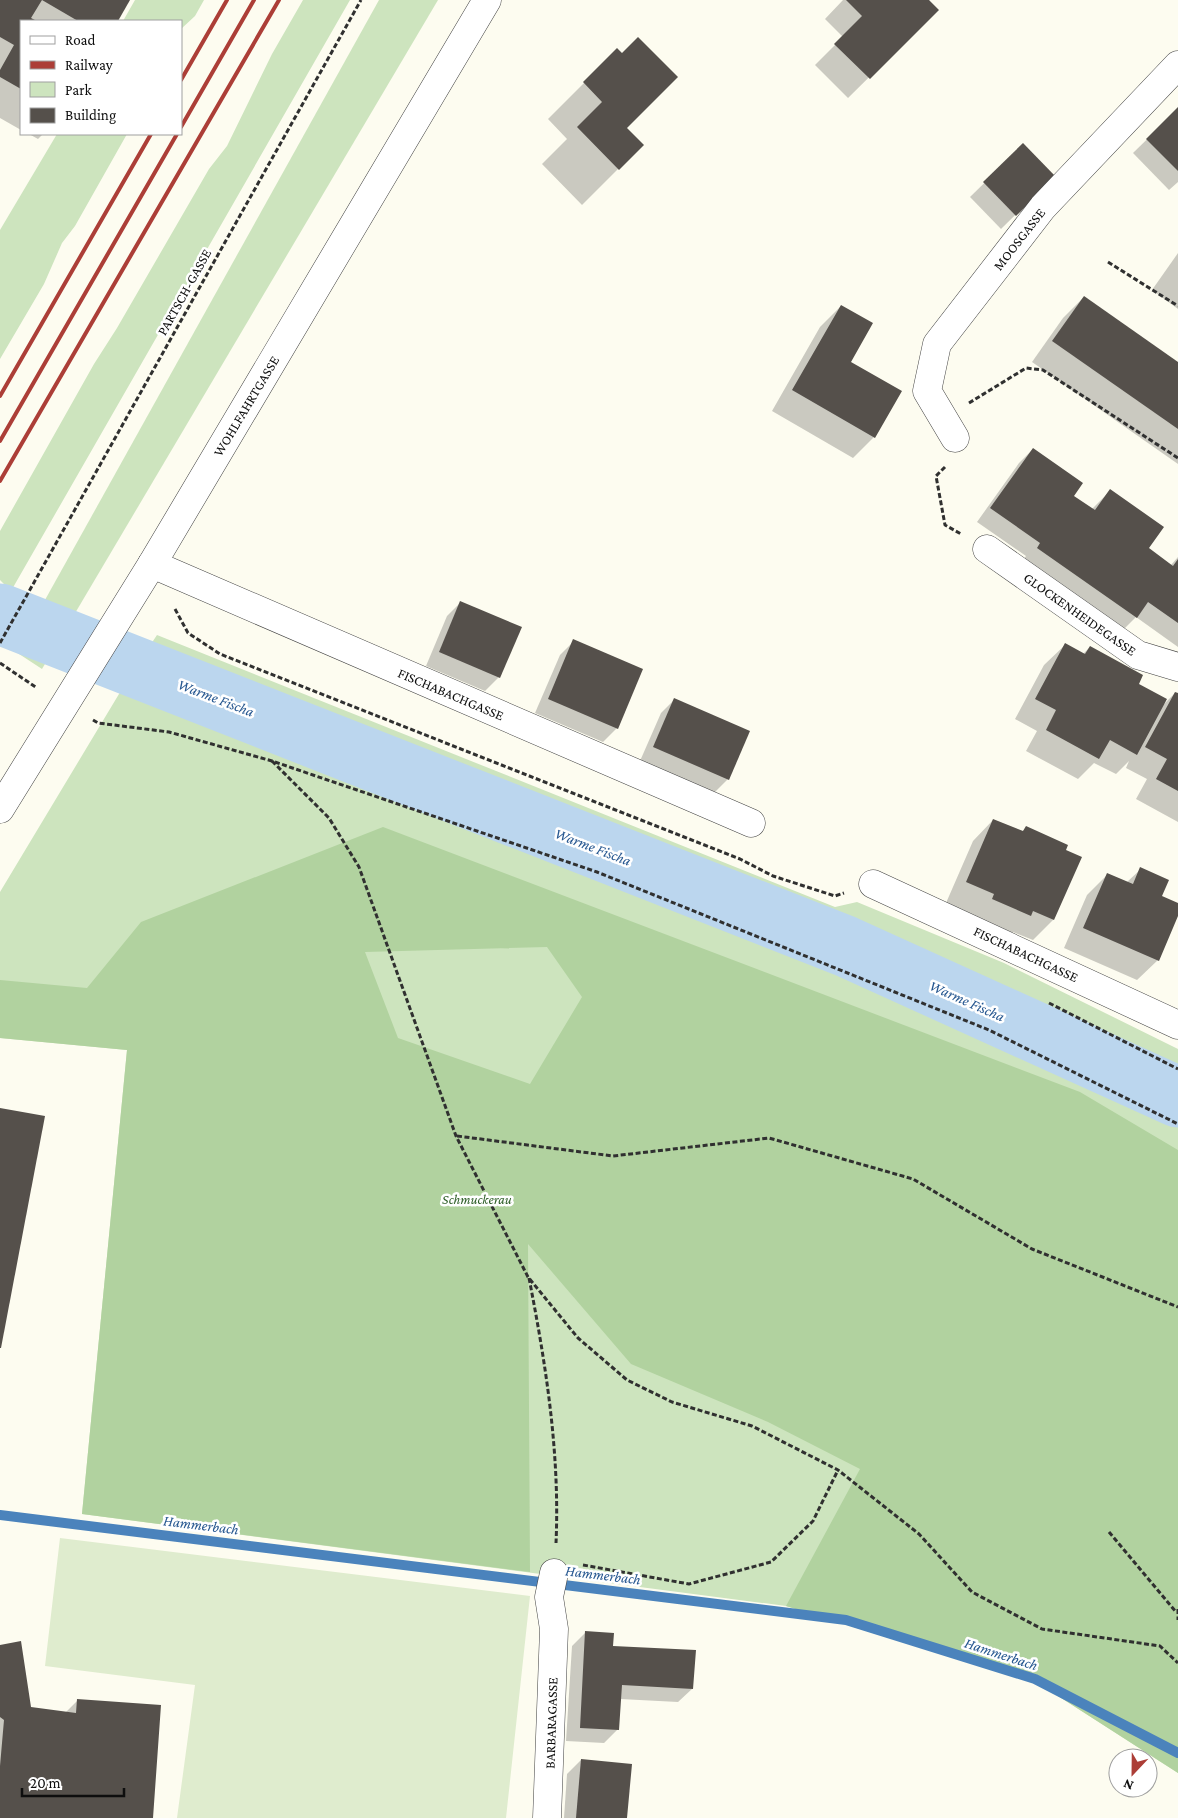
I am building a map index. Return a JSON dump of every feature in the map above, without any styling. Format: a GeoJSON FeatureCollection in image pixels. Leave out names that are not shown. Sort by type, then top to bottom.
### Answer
{"type":"FeatureCollection","features":[{"type":"Feature","properties":{"kind":"street","name":"WOHLFAHRTGASSE"},"geometry":{"type":"LineString","coordinates":[[0,809],[72,696],[152,564],[487,0]]}},
{"type":"Feature","properties":{"kind":"street","name":"MOOSGASSE"},"geometry":{"type":"LineString","coordinates":[[949,428],[927,391],[937,344],[1043,207],[1178,65]]}},
{"type":"Feature","properties":{"kind":"street","name":"GLOCKENHEIDEGASSE"},"geometry":{"type":"LineString","coordinates":[[987,549],[1138,655],[1178,668]]}},
{"type":"Feature","properties":{"kind":"street","name":"FISCHABACHGASSE"},"geometry":{"type":"LineString","coordinates":[[152,564],[751,823]]}},
{"type":"Feature","properties":{"kind":"street","name":"FISCHABACHGASSE"},"geometry":{"type":"LineString","coordinates":[[873,884],[1178,1025]]}},
{"type":"Feature","properties":{"kind":"street","name":"BARBARAGASSE"},"geometry":{"type":"LineString","coordinates":[[547,1818],[554,1628],[553,1577]]}},
{"type":"Feature","properties":{"kind":"path","name":"PARTSCH-GASSE"},"geometry":{"type":"LineString","coordinates":[[0,643],[361,0]]}},
{"type":"Feature","properties":{"kind":"path"},"geometry":{"type":"LineString","coordinates":[[1108,262],[1178,306]]}},
{"type":"Feature","properties":{"kind":"path"},"geometry":{"type":"LineString","coordinates":[[987,549],[945,525],[936,476],[960,452],[949,428],[1026,368],[1043,370],[1178,458]]}},
{"type":"Feature","properties":{"kind":"path"},"geometry":{"type":"LineString","coordinates":[[174,607],[188,633],[220,654],[740,859],[773,876],[835,896],[873,884]]}},
{"type":"Feature","properties":{"kind":"path"},"geometry":{"type":"LineString","coordinates":[[0,663],[72,696]]}},
{"type":"Feature","properties":{"kind":"path"},"geometry":{"type":"LineString","coordinates":[[98,723],[169,732],[272,761],[615,880],[989,1030],[1178,1124]]}},
{"type":"Feature","properties":{"kind":"path"},"geometry":{"type":"LineString","coordinates":[[272,761],[328,818],[359,867],[456,1136],[528,1277],[578,1338],[626,1380],[672,1402],[752,1426],[838,1470],[920,1534],[972,1592],[1042,1629],[1160,1646],[1178,1663]]}},
{"type":"Feature","properties":{"kind":"path"},"geometry":{"type":"LineString","coordinates":[[456,1136],[613,1156],[768,1138],[913,1178],[1032,1249],[1178,1307]]}},
{"type":"Feature","properties":{"kind":"path"},"geometry":{"type":"LineString","coordinates":[[528,1277],[546,1364],[557,1511],[553,1577],[689,1584],[771,1562],[813,1521],[838,1470]]}},
{"type":"Feature","properties":{"kind":"path"},"geometry":{"type":"LineString","coordinates":[[1109,1532],[1177,1611],[1178,1620]]}},
{"type":"Feature","properties":{"kind":"green space"},"geometry":{"type":"Polygon","coordinates":[[[135,0],[204,0],[195,16],[182,28],[182,20],[124,20],[135,0]]]}},
{"type":"Feature","properties":{"kind":"green space"},"geometry":{"type":"Polygon","coordinates":[[[303,0],[350,0],[11,591],[0,580],[0,531],[94,364],[117,328],[209,169],[227,146],[272,54],[303,0]]]}},
{"type":"Feature","properties":{"kind":"green space"},"geometry":{"type":"Polygon","coordinates":[[[379,0],[438,0],[42,669],[16,652],[379,0]]]}},
{"type":"Feature","properties":{"kind":"green space"},"geometry":{"type":"Polygon","coordinates":[[[56,135],[126,135],[75,226],[62,243],[44,284],[0,359],[0,230],[56,135]]]}},
{"type":"Feature","properties":{"kind":"green space","name":"Schmuckerau"},"geometry":{"type":"Polygon","coordinates":[[[157,635],[835,907],[857,902],[1004,963],[1178,1049],[1178,1773],[1158,1760],[1158,1748],[1139,1748],[1041,1685],[786,1606],[82,1514],[127,1050],[0,1038],[0,892],[131,674],[157,635]]]}},
{"type":"Feature","properties":{"kind":"green space","name":"Schmuckerau"},"geometry":{"type":"Polygon","coordinates":[[[383,827],[1080,1092],[1178,1150],[1178,1773],[1158,1760],[1158,1748],[1139,1748],[1041,1685],[786,1606],[860,1469],[768,1422],[631,1364],[528,1244],[530,1572],[82,1514],[127,1050],[0,1038],[0,980],[87,988],[141,922],[383,827]],[[547,947],[365,952],[398,1038],[530,1084],[582,997],[547,947]]]}},
{"type":"Feature","properties":{"kind":"green space"},"geometry":{"type":"Polygon","coordinates":[[[60,1538],[530,1596],[506,1818],[177,1818],[195,1685],[45,1666],[60,1538]]]}},
{"type":"Feature","properties":{"kind":"building"},"geometry":{"type":"Polygon","coordinates":[[[0,0],[42,0],[31,18],[35,20],[20,20],[20,88],[0,77],[0,70],[14,45],[0,37],[0,0]]]}},
{"type":"Feature","properties":{"kind":"building"},"geometry":{"type":"Polygon","coordinates":[[[42,0],[130,0],[119,20],[76,20],[42,0]]]}},
{"type":"Feature","properties":{"kind":"building"},"geometry":{"type":"Polygon","coordinates":[[[846,0],[929,0],[939,10],[870,79],[834,44],[862,16],[846,0]]]}},
{"type":"Feature","properties":{"kind":"building"},"geometry":{"type":"Polygon","coordinates":[[[638,37],[678,77],[627,128],[644,145],[619,170],[577,127],[602,102],[583,82],[617,48],[622,53],[638,37]]]}},
{"type":"Feature","properties":{"kind":"building"},"geometry":{"type":"Polygon","coordinates":[[[1178,107],[1178,171],[1146,139],[1178,107]]]}},
{"type":"Feature","properties":{"kind":"building"},"geometry":{"type":"Polygon","coordinates":[[[1023,143],[1056,177],[1016,216],[983,182],[1023,143]]]}},
{"type":"Feature","properties":{"kind":"building"},"geometry":{"type":"Polygon","coordinates":[[[1084,296],[1178,362],[1178,429],[1052,341],[1084,296]]]}},
{"type":"Feature","properties":{"kind":"building"},"geometry":{"type":"Polygon","coordinates":[[[841,305],[873,323],[851,362],[902,391],[875,438],[792,390],[841,305]]]}},
{"type":"Feature","properties":{"kind":"building"},"geometry":{"type":"Polygon","coordinates":[[[1033,448],[1083,483],[1074,496],[1095,510],[1110,489],[1164,527],[1149,548],[1173,566],[1178,559],[1178,623],[1148,602],[1137,618],[1037,548],[1040,543],[990,508],[1033,448]]]}},
{"type":"Feature","properties":{"kind":"building"},"geometry":{"type":"Polygon","coordinates":[[[460,601],[522,627],[500,678],[439,652],[460,601]]]}},
{"type":"Feature","properties":{"kind":"building"},"geometry":{"type":"Polygon","coordinates":[[[573,639],[643,669],[618,729],[548,699],[573,639]]]}},
{"type":"Feature","properties":{"kind":"building"},"geometry":{"type":"Polygon","coordinates":[[[1065,643],[1085,654],[1090,646],[1143,675],[1139,684],[1167,699],[1137,755],[1110,740],[1099,759],[1046,730],[1056,710],[1035,699],[1065,643]]]}},
{"type":"Feature","properties":{"kind":"building"},"geometry":{"type":"Polygon","coordinates":[[[1175,692],[1178,693],[1178,791],[1156,779],[1167,759],[1145,747],[1175,692]]]}},
{"type":"Feature","properties":{"kind":"building"},"geometry":{"type":"Polygon","coordinates":[[[674,698],[750,731],[729,780],[653,747],[674,698]]]}},
{"type":"Feature","properties":{"kind":"building"},"geometry":{"type":"Polygon","coordinates":[[[993,819],[1023,831],[1026,826],[1068,845],[1066,850],[1082,857],[1054,920],[1033,911],[1031,916],[992,899],[994,894],[966,882],[993,819]]]}},
{"type":"Feature","properties":{"kind":"building"},"geometry":{"type":"Polygon","coordinates":[[[1140,867],[1169,880],[1162,896],[1178,903],[1178,916],[1159,961],[1083,928],[1107,873],[1133,884],[1140,867]]]}},
{"type":"Feature","properties":{"kind":"building"},"geometry":{"type":"Polygon","coordinates":[[[0,1108],[45,1116],[1,1348],[0,1348],[0,1108]]]}},
{"type":"Feature","properties":{"kind":"building"},"geometry":{"type":"Polygon","coordinates":[[[585,1631],[614,1633],[613,1646],[696,1650],[693,1689],[622,1685],[619,1730],[580,1728],[585,1631]]]}},
{"type":"Feature","properties":{"kind":"building"},"geometry":{"type":"Polygon","coordinates":[[[21,1641],[31,1707],[76,1713],[77,1699],[161,1705],[153,1818],[0,1818],[0,1766],[4,1720],[0,1717],[0,1645],[21,1641]]]}},
{"type":"Feature","properties":{"kind":"building"},"geometry":{"type":"Polygon","coordinates":[[[581,1759],[632,1764],[627,1818],[576,1818],[581,1759]]]}},
{"type":"Feature","properties":{"kind":"waterway","name":"Warme Fischa"},"geometry":{"type":"LineString","coordinates":[[0,614],[845,946],[1178,1097]]}},
{"type":"Feature","properties":{"kind":"waterway","name":"Hammerbach"},"geometry":{"type":"LineString","coordinates":[[0,1515],[846,1620],[1035,1679],[1178,1753]]}},
{"type":"Feature","properties":{"kind":"railway"},"geometry":{"type":"LineString","coordinates":[[182,78],[227,0]]}},
{"type":"Feature","properties":{"kind":"railway"},"geometry":{"type":"LineString","coordinates":[[182,125],[254,0]]}},
{"type":"Feature","properties":{"kind":"railway"},"geometry":{"type":"LineString","coordinates":[[0,481],[279,0]]}},
{"type":"Feature","properties":{"kind":"railway"},"geometry":{"type":"LineString","coordinates":[[0,396],[150,135]]}},
{"type":"Feature","properties":{"kind":"railway"},"geometry":{"type":"LineString","coordinates":[[0,441],[176,135]]}}]}
